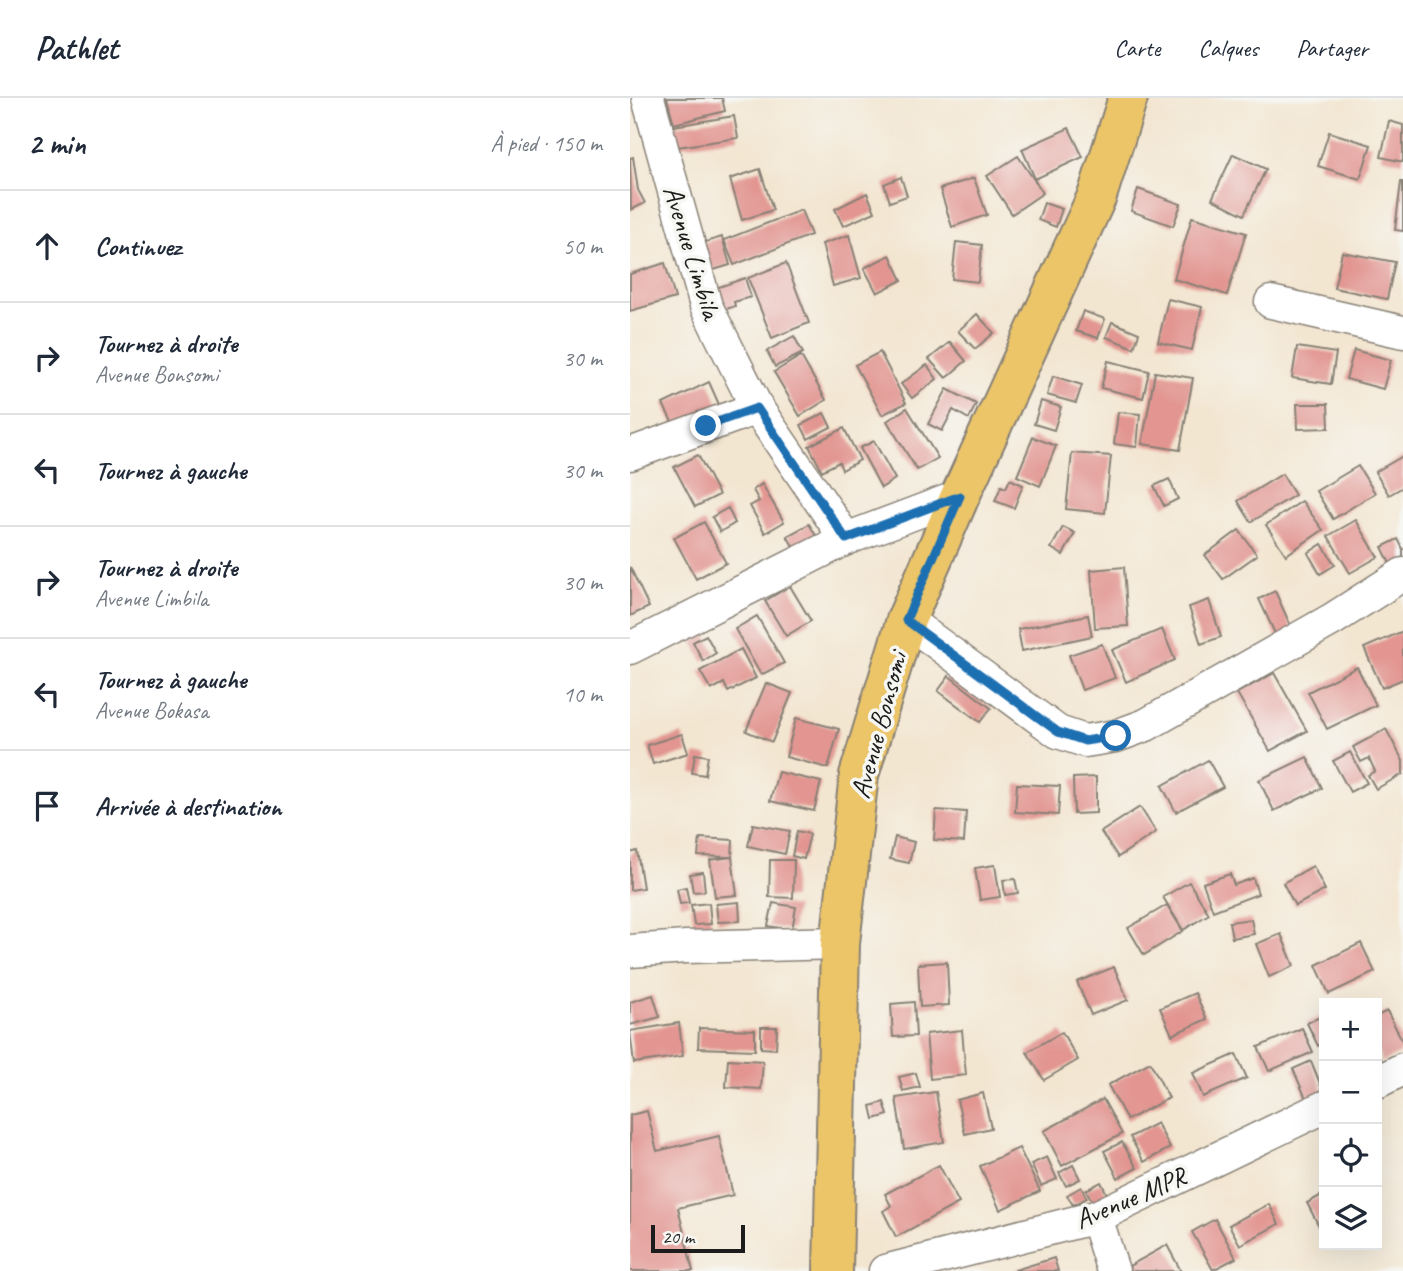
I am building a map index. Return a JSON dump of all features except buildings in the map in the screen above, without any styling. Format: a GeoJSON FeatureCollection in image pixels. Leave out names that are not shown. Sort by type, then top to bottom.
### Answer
{"type":"FeatureCollection","features":[{"type":"Feature","properties":{"kind":"main road","name":"Avenue Bonsomi"},"geometry":{"type":"LineString","coordinates":[[833,1271],[840,943],[859,775],[906,620],[1097,196],[1128,98]]}},
{"type":"Feature","properties":{"kind":"street","name":"Avenue Limbila"},"geometry":{"type":"LineString","coordinates":[[648,98],[706,306],[757,408],[846,539]]}},
{"type":"Feature","properties":{"kind":"street"},"geometry":{"type":"LineString","coordinates":[[1271,302],[1403,332]]}},
{"type":"Feature","properties":{"kind":"street"},"geometry":{"type":"LineString","coordinates":[[630,454],[757,408]]}},
{"type":"Feature","properties":{"kind":"street"},"geometry":{"type":"LineString","coordinates":[[630,648],[846,539],[960,496]]}},
{"type":"Feature","properties":{"kind":"street"},"geometry":{"type":"LineString","coordinates":[[906,620],[1058,732],[1085,741],[1116,736],[1146,725],[1333,619],[1403,574]]}},
{"type":"Feature","properties":{"kind":"street"},"geometry":{"type":"LineString","coordinates":[[630,951],[840,943]]}},
{"type":"Feature","properties":{"kind":"street"},"geometry":{"type":"LineString","coordinates":[[1382,1080],[1403,1069]]}},
{"type":"Feature","properties":{"kind":"street","name":"Avenue MPR"},"geometry":{"type":"LineString","coordinates":[[885,1271],[1096,1217],[1319,1109]]}},
{"type":"Feature","properties":{"kind":"street"},"geometry":{"type":"LineString","coordinates":[[1096,1217],[1113,1271]]}},
{"type":"Feature","properties":{"kind":"route"},"geometry":{"type":"LineString","coordinates":[[706,426],[757,408],[846,539],[960,496],[906,620],[1058,732],[1085,741],[1116,736]]}}]}
